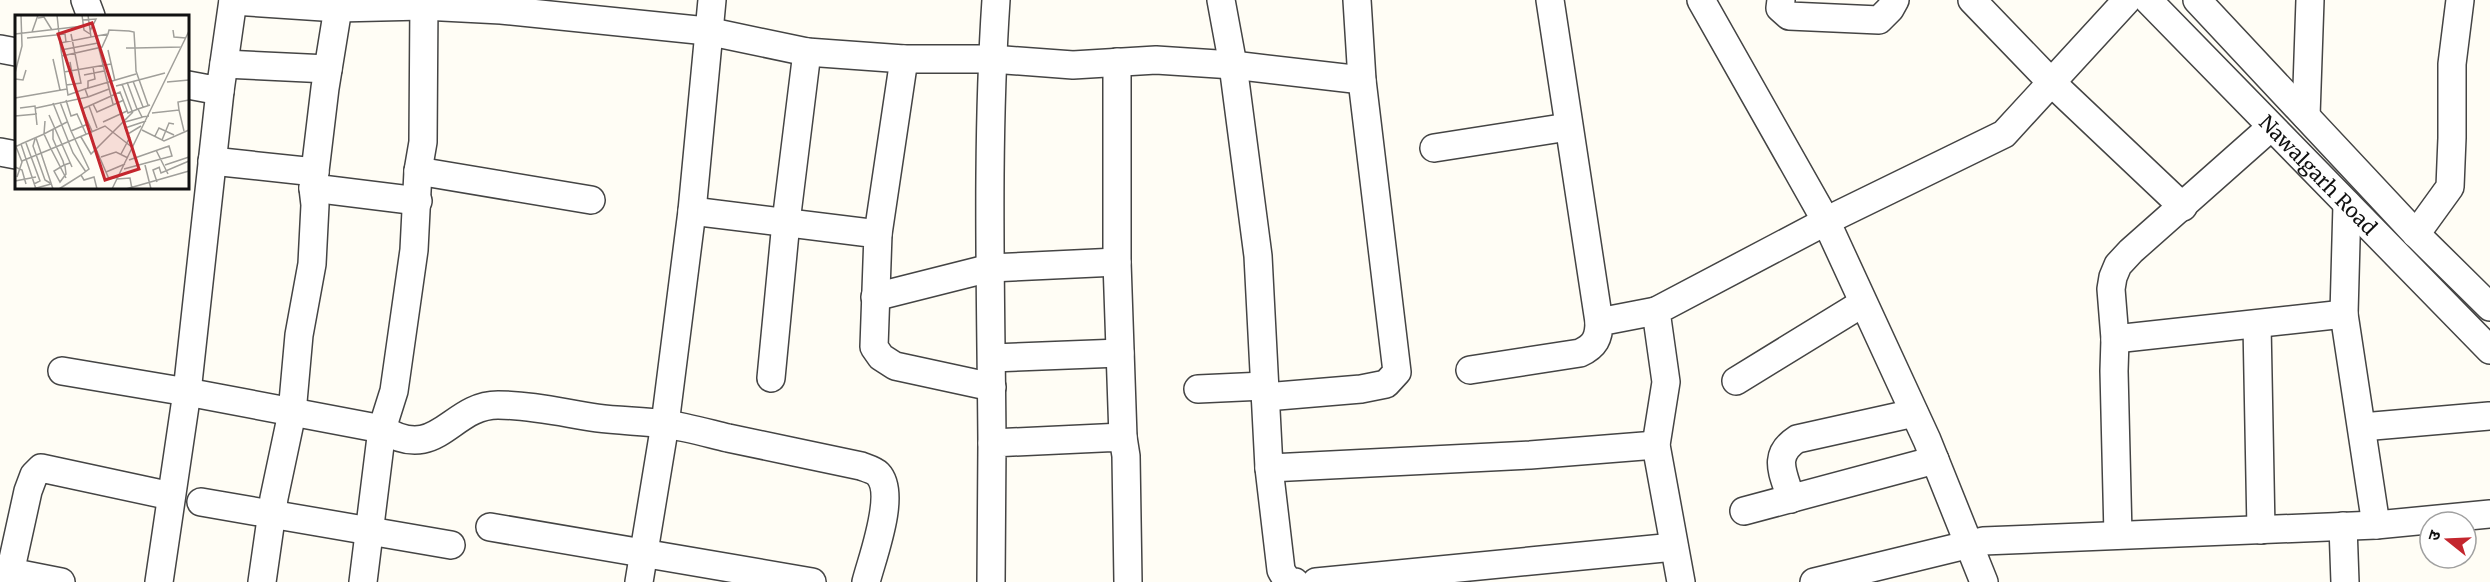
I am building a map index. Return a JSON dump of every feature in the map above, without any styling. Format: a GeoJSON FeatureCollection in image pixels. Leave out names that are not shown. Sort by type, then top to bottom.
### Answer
{"type":"FeatureCollection","features":[{"type":"Feature","properties":{"kind":"street"},"geometry":{"type":"LineString","coordinates":[[85,0],[91,15]]}},
{"type":"Feature","properties":{"kind":"street"},"geometry":{"type":"LineString","coordinates":[[639,582],[665,424],[692,211],[707,31],[712,0]]}},
{"type":"Feature","properties":{"kind":"street"},"geometry":{"type":"LineString","coordinates":[[991,582],[993,443],[990,268],[992,59],[996,0]]}},
{"type":"Feature","properties":{"kind":"street"},"geometry":{"type":"LineString","coordinates":[[1221,0],[1233,65],[1258,256],[1269,468],[1281,570],[1284,576],[1291,582],[1295,582]]}},
{"type":"Feature","properties":{"kind":"street"},"geometry":{"type":"LineString","coordinates":[[1198,388],[1264,392],[1361,389],[1386,384],[1397,372],[1362,80],[1357,0]]}},
{"type":"Feature","properties":{"kind":"street"},"geometry":{"type":"LineString","coordinates":[[1470,370],[1580,353],[1592,347],[1599,334],[1550,0]]}},
{"type":"Feature","properties":{"kind":"street"},"geometry":{"type":"LineString","coordinates":[[1701,0],[1826,222],[1935,460],[1984,582]]}},
{"type":"Feature","properties":{"kind":"street"},"geometry":{"type":"LineString","coordinates":[[1781,0],[1780,8],[1789,16],[1879,20],[1895,0]]}},
{"type":"Feature","properties":{"kind":"street"},"geometry":{"type":"LineString","coordinates":[[1971,0],[2051,82],[2183,207]]}},
{"type":"Feature","properties":{"kind":"street"},"geometry":{"type":"LineString","coordinates":[[1599,322],[1656,311],[1826,222],[2004,134],[2127,0]]}},
{"type":"Feature","properties":{"kind":"street","name":"Nawalgarh Road"},"geometry":{"type":"LineString","coordinates":[[2148,0],[2490,350]]}},
{"type":"Feature","properties":{"kind":"street"},"geometry":{"type":"LineString","coordinates":[[2197,0],[2416,234],[2490,307]]}},
{"type":"Feature","properties":{"kind":"street"},"geometry":{"type":"LineString","coordinates":[[2306,116],[2310,0]]}},
{"type":"Feature","properties":{"kind":"street"},"geometry":{"type":"LineString","coordinates":[[2416,234],[2450,187],[2452,64],[2460,0]]}},
{"type":"Feature","properties":{"kind":"street"},"geometry":{"type":"LineString","coordinates":[[159,582],[187,392],[212,161],[233,1],[338,8],[424,3],[707,31],[807,52],[904,59],[992,59],[1072,65],[1156,60],[1233,65],[1362,80]]}},
{"type":"Feature","properties":{"kind":"street"},"geometry":{"type":"LineString","coordinates":[[363,582],[382,429],[394,391],[414,249],[418,171],[423,142],[424,3]]}},
{"type":"Feature","properties":{"kind":"street"},"geometry":{"type":"LineString","coordinates":[[262,582],[271,516],[292,413],[299,335],[312,264],[314,180],[338,8]]}},
{"type":"Feature","properties":{"kind":"street"},"geometry":{"type":"LineString","coordinates":[[0,49],[15,52]]}},
{"type":"Feature","properties":{"kind":"street"},"geometry":{"type":"LineString","coordinates":[[771,378],[786,222],[807,52]]}},
{"type":"Feature","properties":{"kind":"street"},"geometry":{"type":"LineString","coordinates":[[904,59],[878,234],[874,347],[881,357],[895,366],[992,387]]}},
{"type":"Feature","properties":{"kind":"street"},"geometry":{"type":"LineString","coordinates":[[1117,62],[1117,262],[1123,437],[1126,456],[1128,582]]}},
{"type":"Feature","properties":{"kind":"street"},"geometry":{"type":"LineString","coordinates":[[189,85],[222,78],[328,69]]}},
{"type":"Feature","properties":{"kind":"street"},"geometry":{"type":"LineString","coordinates":[[1434,148],[1568,127]]}},
{"type":"Feature","properties":{"kind":"street"},"geometry":{"type":"LineString","coordinates":[[2118,535],[2115,339],[2111,289],[2118,265],[2271,127]]}},
{"type":"Feature","properties":{"kind":"street"},"geometry":{"type":"LineString","coordinates":[[0,152],[15,155]]}},
{"type":"Feature","properties":{"kind":"street"},"geometry":{"type":"LineString","coordinates":[[212,161],[418,201]]}},
{"type":"Feature","properties":{"kind":"street"},"geometry":{"type":"LineString","coordinates":[[418,171],[591,200]]}},
{"type":"Feature","properties":{"kind":"street"},"geometry":{"type":"LineString","coordinates":[[2347,204],[2344,314],[2376,525]]}},
{"type":"Feature","properties":{"kind":"street"},"geometry":{"type":"LineString","coordinates":[[692,211],[878,234]]}},
{"type":"Feature","properties":{"kind":"street"},"geometry":{"type":"LineString","coordinates":[[875,297],[990,268],[1117,262]]}},
{"type":"Feature","properties":{"kind":"street"},"geometry":{"type":"LineString","coordinates":[[1736,381],[1863,303]]}},
{"type":"Feature","properties":{"kind":"street"},"geometry":{"type":"LineString","coordinates":[[1656,311],[1666,381],[1656,445],[1681,582]]}},
{"type":"Feature","properties":{"kind":"street"},"geometry":{"type":"LineString","coordinates":[[2115,339],[2344,314]]}},
{"type":"Feature","properties":{"kind":"street"},"geometry":{"type":"LineString","coordinates":[[2257,324],[2261,530]]}},
{"type":"Feature","properties":{"kind":"street"},"geometry":{"type":"LineString","coordinates":[[992,358],[1120,353]]}},
{"type":"Feature","properties":{"kind":"street"},"geometry":{"type":"LineString","coordinates":[[62,371],[382,429],[407,440],[420,441],[436,435],[473,412],[495,405],[524,406],[615,420],[665,424],[861,466],[877,473],[884,484],[885,500],[866,582]]}},
{"type":"Feature","properties":{"kind":"street"},"geometry":{"type":"LineString","coordinates":[[1791,499],[1781,462],[1781,453],[1787,445],[1797,439],[1914,413]]}},
{"type":"Feature","properties":{"kind":"street"},"geometry":{"type":"LineString","coordinates":[[2362,427],[2490,420]]}},
{"type":"Feature","properties":{"kind":"street"},"geometry":{"type":"LineString","coordinates":[[993,443],[1123,437]]}},
{"type":"Feature","properties":{"kind":"street"},"geometry":{"type":"LineString","coordinates":[[1269,468],[1530,455],[1656,445]]}},
{"type":"Feature","properties":{"kind":"street"},"geometry":{"type":"LineString","coordinates":[[1744,511],[1935,460]]}},
{"type":"Feature","properties":{"kind":"street"},"geometry":{"type":"LineString","coordinates":[[61,582],[6,575],[28,491],[34,474],[41,468],[171,496]]}},
{"type":"Feature","properties":{"kind":"street"},"geometry":{"type":"LineString","coordinates":[[201,502],[271,516],[451,545]]}},
{"type":"Feature","properties":{"kind":"street"},"geometry":{"type":"LineString","coordinates":[[1814,582],[1983,541],[2376,525],[2490,514]]}},
{"type":"Feature","properties":{"kind":"street"},"geometry":{"type":"LineString","coordinates":[[2343,526],[2345,582]]}},
{"type":"Feature","properties":{"kind":"street"},"geometry":{"type":"LineString","coordinates":[[490,527],[812,582]]}},
{"type":"Feature","properties":{"kind":"street"},"geometry":{"type":"LineString","coordinates":[[1323,582],[1416,574],[1544,571],[1674,547]]}}]}
